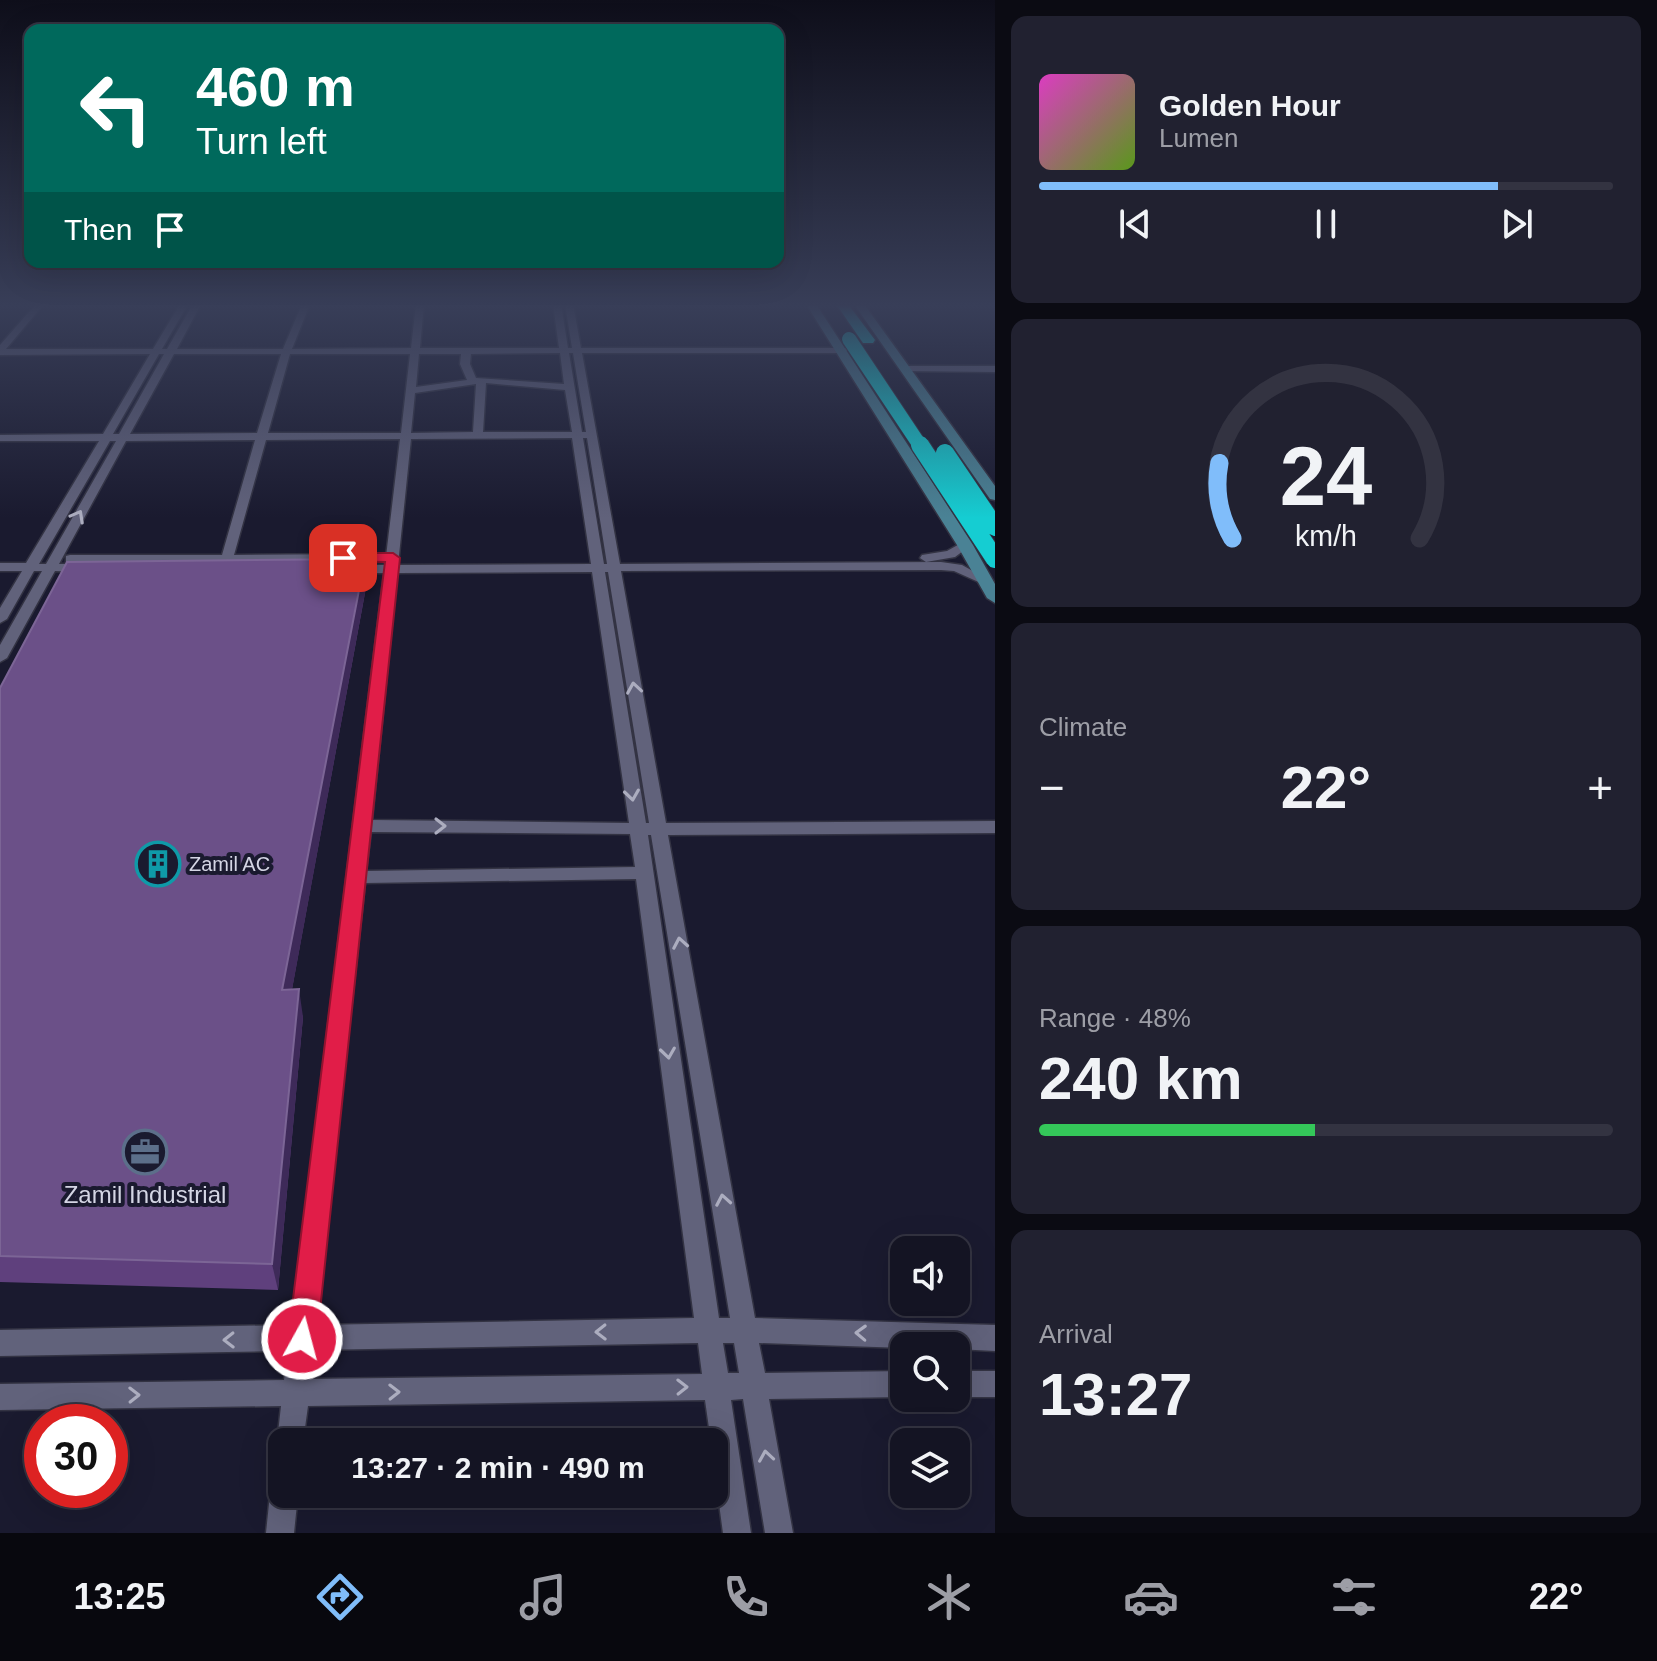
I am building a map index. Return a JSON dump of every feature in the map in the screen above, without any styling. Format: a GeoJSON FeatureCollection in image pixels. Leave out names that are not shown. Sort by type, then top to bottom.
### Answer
{"type":"FeatureCollection","features":[{"type":"Feature","properties":{"kind":"highway"},"geometry":{"type":"LineString","coordinates":[[866,376],[995,559]]}},
{"type":"Feature","properties":{"kind":"highway"},"geometry":{"type":"LineString","coordinates":[[892,376],[995,527]]}},
{"type":"Feature","properties":{"kind":"main road"},"geometry":{"type":"LineString","coordinates":[[861,376],[995,598]]}},
{"type":"Feature","properties":{"kind":"main road"},"geometry":{"type":"LineString","coordinates":[[910,376],[995,496]]}},
{"type":"Feature","properties":{"kind":"main road"},"geometry":{"type":"LineString","coordinates":[[891,430],[944,492],[968,501],[982,501],[985,495],[958,446]]}},
{"type":"Feature","properties":{"kind":"street"},"geometry":{"type":"LineString","coordinates":[[0,619],[106,437],[146,376]]}},
{"type":"Feature","properties":{"kind":"street"},"geometry":{"type":"LineString","coordinates":[[0,658],[122,437],[151,376]]}},
{"type":"Feature","properties":{"kind":"street"},"geometry":{"type":"LineString","coordinates":[[225,565],[280,376]]}},
{"type":"Feature","properties":{"kind":"street"},"geometry":{"type":"LineString","coordinates":[[292,1428],[393,563],[411,376]]}},
{"type":"Feature","properties":{"kind":"street"},"geometry":{"type":"LineString","coordinates":[[475,376],[480,381],[478,436]]}},
{"type":"Feature","properties":{"kind":"street"},"geometry":{"type":"LineString","coordinates":[[570,376],[570,387],[584,435]]}},
{"type":"Feature","properties":{"kind":"street"},"geometry":{"type":"LineString","coordinates":[[574,376],[606,562],[654,808],[661,829],[779,1533]]}},
{"type":"Feature","properties":{"kind":"street"},"geometry":{"type":"LineString","coordinates":[[409,391],[480,381],[570,387]]}},
{"type":"Feature","properties":{"kind":"street"},"geometry":{"type":"LineString","coordinates":[[0,438],[584,435]]}},
{"type":"Feature","properties":{"kind":"street"},"geometry":{"type":"LineString","coordinates":[[0,560],[225,565],[937,558],[965,545]]}},
{"type":"Feature","properties":{"kind":"street"},"geometry":{"type":"LineString","coordinates":[[792,560],[941,566],[957,568],[983,580]]}},
{"type":"Feature","properties":{"kind":"street"},"geometry":{"type":"LineString","coordinates":[[606,562],[643,873],[737,1533]]}},
{"type":"Feature","properties":{"kind":"street"},"geometry":{"type":"LineString","coordinates":[[0,567],[32,563]]}},
{"type":"Feature","properties":{"kind":"street"},"geometry":{"type":"LineString","coordinates":[[362,826],[661,829],[995,827]]}},
{"type":"Feature","properties":{"kind":"street"},"geometry":{"type":"LineString","coordinates":[[356,877],[643,873]]}},
{"type":"Feature","properties":{"kind":"street"},"geometry":{"type":"LineString","coordinates":[[0,1343],[708,1330],[995,1338]]}},
{"type":"Feature","properties":{"kind":"street"},"geometry":{"type":"LineString","coordinates":[[0,1397],[890,1384]]}},
{"type":"Feature","properties":{"kind":"street"},"geometry":{"type":"LineString","coordinates":[[970,1384],[995,1384]]}},
{"type":"Feature","properties":{"kind":"street"},"geometry":{"type":"LineString","coordinates":[[280,1533],[283,1508]]}},
{"type":"Feature","properties":{"kind":"building","name":"Zamil AC"},"geometry":{"type":"Polygon","coordinates":[[[365,559],[282,990],[299,989],[272,1264],[0,1256],[0,688],[67,562],[365,559]]]}},
{"type":"Feature","properties":{"kind":"place","name":"Zamil AC"},"geometry":{"type":"Point","coordinates":[158,864]}},
{"type":"Feature","properties":{"kind":"place","name":"Zamil Industrial"},"geometry":{"type":"Point","coordinates":[145,1152]}},
{"type":"Feature","properties":{"kind":"route"},"geometry":{"type":"LineString","coordinates":[[302,1339],[393,558],[343,558]]}}]}
